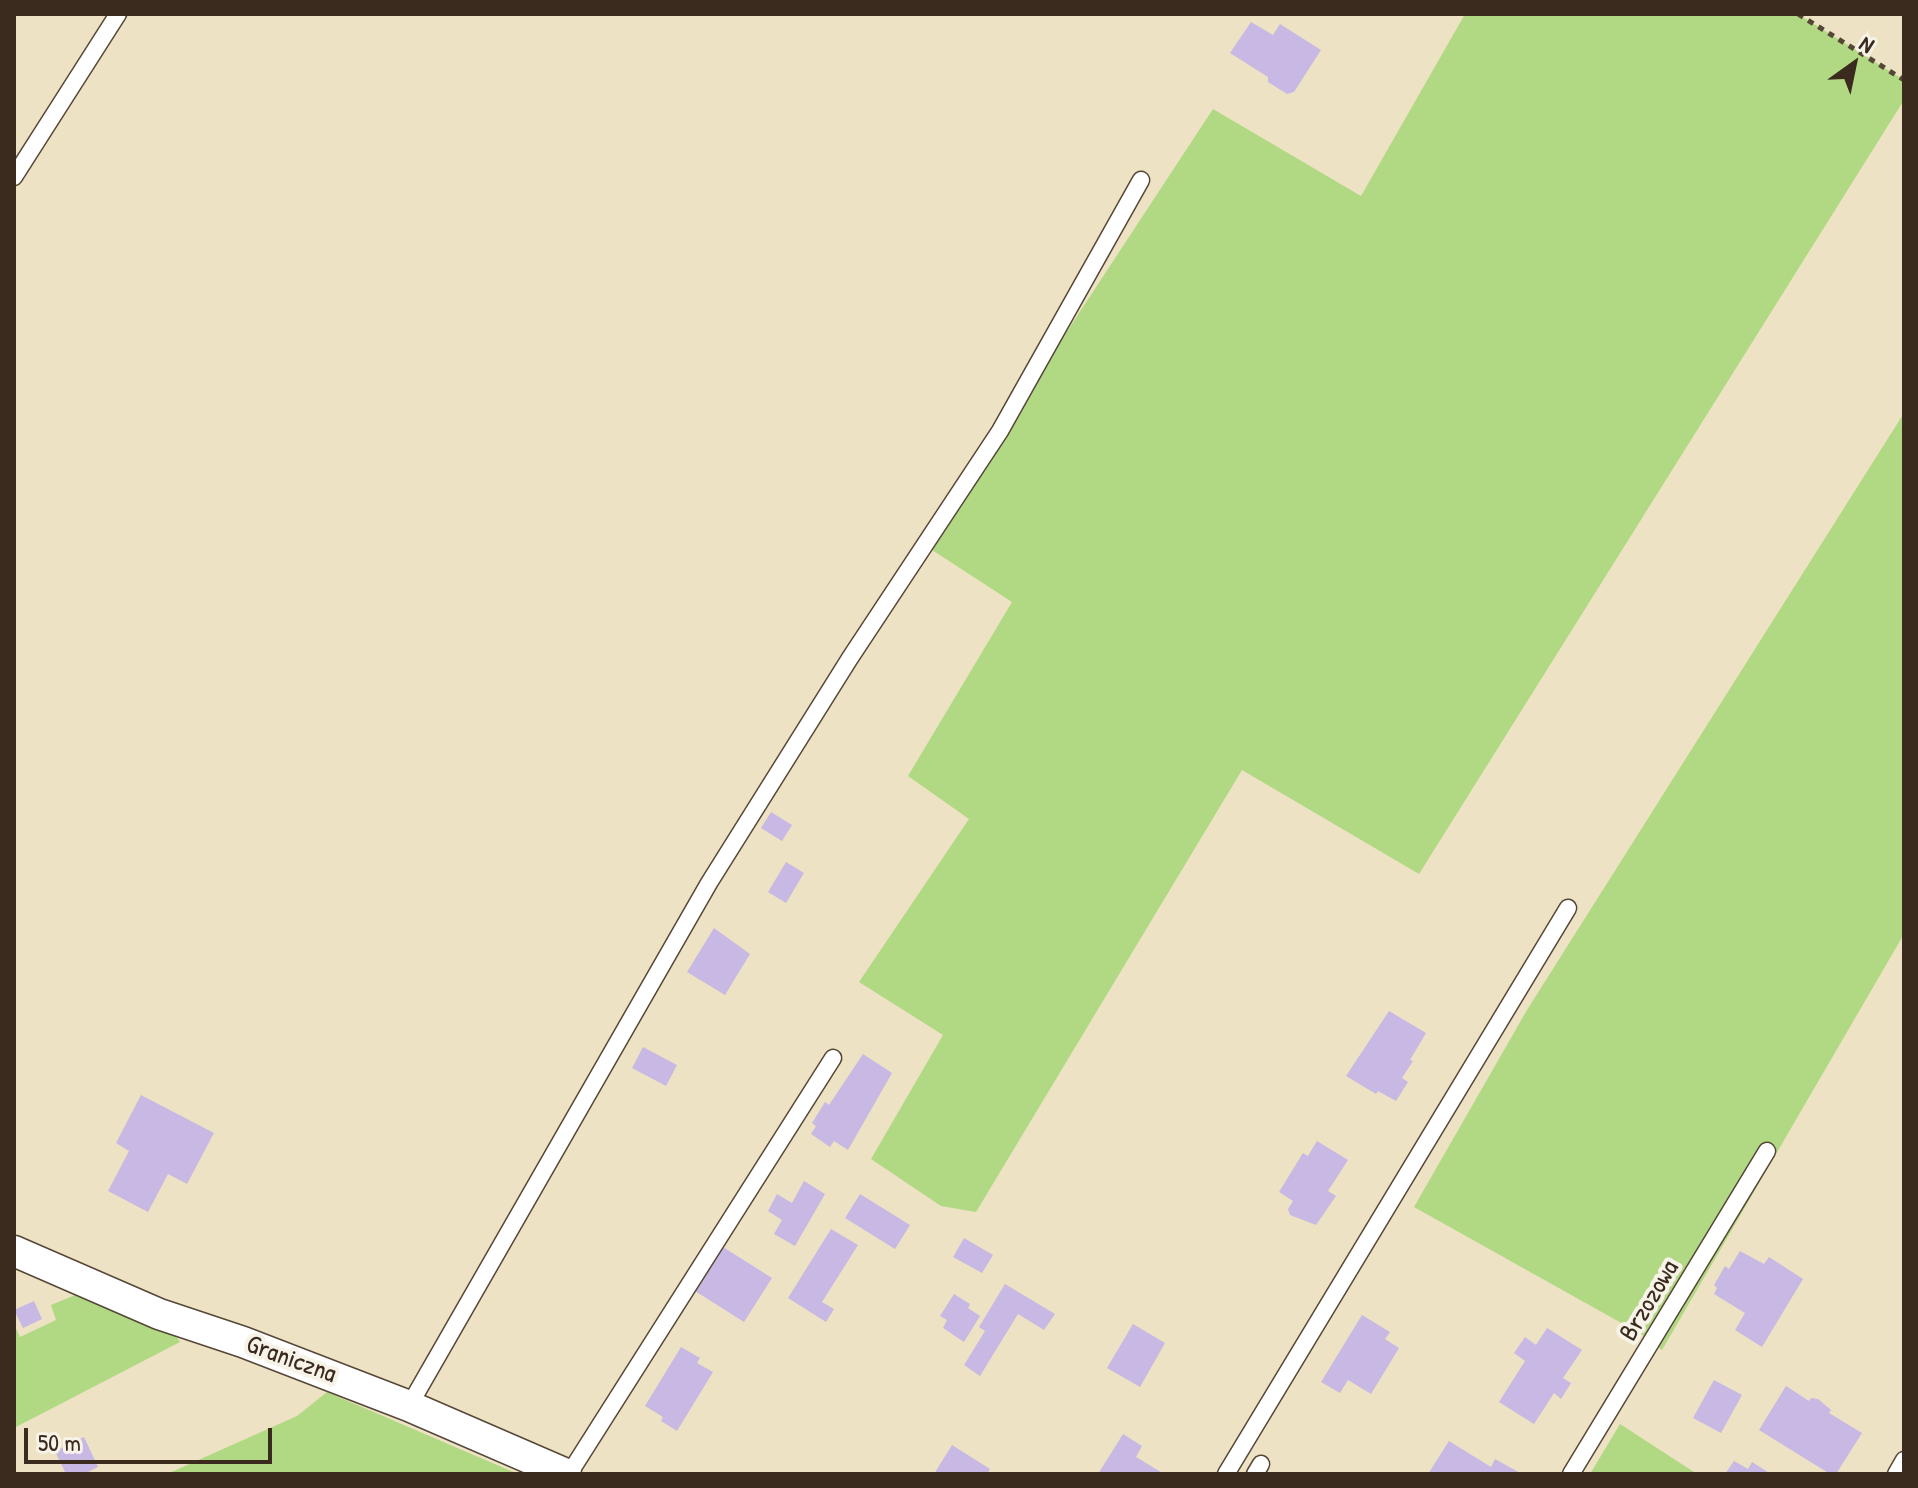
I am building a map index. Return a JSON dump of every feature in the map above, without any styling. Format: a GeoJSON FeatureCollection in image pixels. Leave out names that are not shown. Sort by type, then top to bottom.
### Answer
{"type":"FeatureCollection","features":[{"type":"Feature","properties":{"kind":"street","name":"Graniczna"},"geometry":{"type":"LineString","coordinates":[[14,1251],[159,1314],[243,1342],[409,1406],[567,1474]]}},
{"type":"Feature","properties":{"kind":"lane"},"geometry":{"type":"LineString","coordinates":[[14,177],[118,14]]}},
{"type":"Feature","properties":{"kind":"lane"},"geometry":{"type":"LineString","coordinates":[[409,1406],[709,883],[850,658],[1000,431],[1141,180]]}},
{"type":"Feature","properties":{"kind":"lane"},"geometry":{"type":"LineString","coordinates":[[1226,1474],[1568,908]]}},
{"type":"Feature","properties":{"kind":"lane"},"geometry":{"type":"LineString","coordinates":[[567,1474],[833,1058]]}},
{"type":"Feature","properties":{"kind":"lane","name":"Brzozowa"},"geometry":{"type":"LineString","coordinates":[[1571,1474],[1767,1151]]}},
{"type":"Feature","properties":{"kind":"lane"},"geometry":{"type":"LineString","coordinates":[[1896,1474],[1904,1460]]}},
{"type":"Feature","properties":{"kind":"path"},"geometry":{"type":"LineString","coordinates":[[1798,14],[1904,80]]}},
{"type":"Feature","properties":{"kind":"green space"},"geometry":{"type":"Polygon","coordinates":[[[1465,14],[1798,14],[1904,80],[1904,100],[1419,874],[1242,770],[976,1212],[941,1206],[871,1159],[943,1035],[859,982],[969,819],[908,776],[1012,602],[926,546],[1213,109],[1361,196],[1465,14]]]}},
{"type":"Feature","properties":{"kind":"green space"},"geometry":{"type":"Polygon","coordinates":[[[1904,413],[1904,934],[1662,1350],[1641,1334],[1414,1207],[1527,1010],[1904,413]]]}},
{"type":"Feature","properties":{"kind":"green space"},"geometry":{"type":"Polygon","coordinates":[[[80,1293],[170,1328],[180,1342],[14,1428],[14,1324],[20,1337],[56,1320],[51,1305],[80,1293]]]}},
{"type":"Feature","properties":{"kind":"green space"},"geometry":{"type":"Polygon","coordinates":[[[327,1392],[518,1474],[167,1474],[297,1416],[327,1392]]]}},
{"type":"Feature","properties":{"kind":"green space"},"geometry":{"type":"Polygon","coordinates":[[[1620,1424],[1697,1474],[1590,1474],[1620,1424]]]}},
{"type":"Feature","properties":{"kind":"building"},"geometry":{"type":"Polygon","coordinates":[[[1251,22],[1273,35],[1280,24],[1321,50],[1294,92],[1287,94],[1268,82],[1268,77],[1230,53],[1251,22]]]}},
{"type":"Feature","properties":{"kind":"building"},"geometry":{"type":"Polygon","coordinates":[[[771,812],[792,825],[782,841],[761,828],[771,812]]]}},
{"type":"Feature","properties":{"kind":"building"},"geometry":{"type":"Polygon","coordinates":[[[786,862],[804,873],[786,903],[768,892],[786,862]]]}},
{"type":"Feature","properties":{"kind":"building"},"geometry":{"type":"Polygon","coordinates":[[[714,928],[750,954],[725,995],[687,972],[714,928]]]}},
{"type":"Feature","properties":{"kind":"building"},"geometry":{"type":"Polygon","coordinates":[[[1389,1011],[1426,1033],[1402,1078],[1408,1082],[1396,1101],[1378,1091],[1376,1094],[1346,1076],[1389,1011]]]}},
{"type":"Feature","properties":{"kind":"building"},"geometry":{"type":"Polygon","coordinates":[[[643,1047],[677,1065],[666,1086],[632,1068],[643,1047]]]}},
{"type":"Feature","properties":{"kind":"building"},"geometry":{"type":"Polygon","coordinates":[[[863,1054],[892,1073],[848,1150],[834,1141],[830,1147],[811,1134],[816,1126],[812,1123],[825,1102],[829,1105],[863,1054]]]}},
{"type":"Feature","properties":{"kind":"building"},"geometry":{"type":"Polygon","coordinates":[[[141,1095],[214,1133],[187,1184],[168,1174],[148,1212],[108,1191],[129,1151],[116,1143],[141,1095]]]}},
{"type":"Feature","properties":{"kind":"building"},"geometry":{"type":"Polygon","coordinates":[[[1317,1141],[1348,1160],[1328,1191],[1336,1196],[1316,1225],[1290,1215],[1288,1209],[1293,1201],[1279,1192],[1303,1153],[1308,1156],[1317,1141]]]}},
{"type":"Feature","properties":{"kind":"building"},"geometry":{"type":"Polygon","coordinates":[[[804,1181],[825,1194],[795,1246],[774,1234],[782,1220],[768,1211],[777,1194],[792,1203],[804,1181]]]}},
{"type":"Feature","properties":{"kind":"building"},"geometry":{"type":"Polygon","coordinates":[[[860,1194],[910,1225],[895,1249],[845,1218],[860,1194]]]}},
{"type":"Feature","properties":{"kind":"building"},"geometry":{"type":"Polygon","coordinates":[[[831,1229],[858,1245],[822,1302],[834,1309],[826,1322],[788,1298],[831,1229]]]}},
{"type":"Feature","properties":{"kind":"building"},"geometry":{"type":"Polygon","coordinates":[[[964,1238],[993,1255],[982,1273],[953,1257],[964,1238]]]}},
{"type":"Feature","properties":{"kind":"building"},"geometry":{"type":"Polygon","coordinates":[[[723,1247],[772,1278],[744,1322],[695,1291],[723,1247]]]}},
{"type":"Feature","properties":{"kind":"building"},"geometry":{"type":"Polygon","coordinates":[[[1740,1251],[1764,1264],[1769,1257],[1803,1279],[1762,1347],[1735,1330],[1745,1313],[1714,1294],[1717,1288],[1714,1285],[1725,1266],[1729,1269],[1740,1251]]]}},
{"type":"Feature","properties":{"kind":"building"},"geometry":{"type":"Polygon","coordinates":[[[1005,1284],[1055,1314],[1044,1330],[1018,1314],[980,1376],[964,1365],[985,1331],[979,1327],[1005,1284]]]}},
{"type":"Feature","properties":{"kind":"building"},"geometry":{"type":"Polygon","coordinates":[[[954,1294],[970,1304],[968,1308],[980,1316],[964,1342],[943,1328],[947,1320],[940,1316],[954,1294]]]}},
{"type":"Feature","properties":{"kind":"building"},"geometry":{"type":"Polygon","coordinates":[[[34,1301],[42,1319],[23,1328],[14,1310],[34,1301]]]}},
{"type":"Feature","properties":{"kind":"building"},"geometry":{"type":"Polygon","coordinates":[[[1362,1315],[1390,1332],[1385,1339],[1399,1348],[1371,1394],[1348,1380],[1340,1393],[1321,1382],[1362,1315]]]}},
{"type":"Feature","properties":{"kind":"building"},"geometry":{"type":"Polygon","coordinates":[[[1133,1324],[1165,1343],[1140,1387],[1107,1368],[1133,1324]]]}},
{"type":"Feature","properties":{"kind":"building"},"geometry":{"type":"Polygon","coordinates":[[[1547,1328],[1582,1350],[1563,1378],[1571,1383],[1561,1399],[1554,1393],[1534,1424],[1499,1402],[1525,1361],[1514,1353],[1525,1337],[1536,1345],[1547,1328]]]}},
{"type":"Feature","properties":{"kind":"building"},"geometry":{"type":"Polygon","coordinates":[[[681,1347],[700,1358],[697,1363],[713,1372],[677,1431],[661,1421],[663,1417],[645,1406],[681,1347]]]}},
{"type":"Feature","properties":{"kind":"building"},"geometry":{"type":"Polygon","coordinates":[[[1714,1380],[1742,1395],[1721,1433],[1693,1418],[1714,1380]]]}},
{"type":"Feature","properties":{"kind":"building"},"geometry":{"type":"Polygon","coordinates":[[[1786,1386],[1809,1401],[1811,1398],[1818,1399],[1831,1410],[1829,1413],[1862,1433],[1836,1474],[1830,1474],[1759,1430],[1786,1386]]]}},
{"type":"Feature","properties":{"kind":"building"},"geometry":{"type":"Polygon","coordinates":[[[1123,1434],[1142,1446],[1136,1457],[1164,1474],[1098,1474],[1123,1434]]]}},
{"type":"Feature","properties":{"kind":"building"},"geometry":{"type":"Polygon","coordinates":[[[84,1437],[98,1467],[84,1474],[66,1474],[55,1451],[84,1437]]]}},
{"type":"Feature","properties":{"kind":"building"},"geometry":{"type":"Polygon","coordinates":[[[1449,1441],[1491,1467],[1495,1459],[1522,1474],[1428,1474],[1449,1441]]]}},
{"type":"Feature","properties":{"kind":"building"},"geometry":{"type":"Polygon","coordinates":[[[952,1445],[990,1469],[987,1474],[934,1474],[952,1445]]]}},
{"type":"Feature","properties":{"kind":"building"},"geometry":{"type":"Polygon","coordinates":[[[1734,1461],[1748,1469],[1752,1462],[1771,1474],[1725,1474],[1734,1461]]]}}]}
